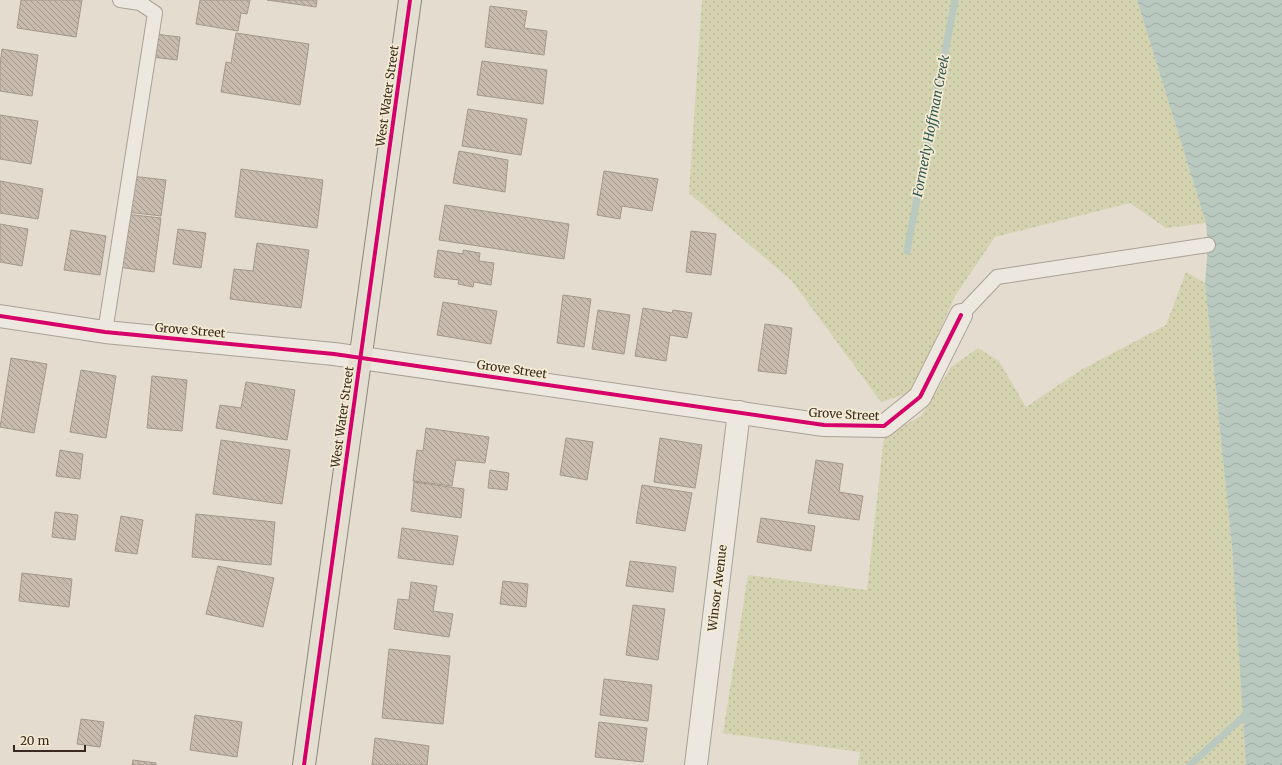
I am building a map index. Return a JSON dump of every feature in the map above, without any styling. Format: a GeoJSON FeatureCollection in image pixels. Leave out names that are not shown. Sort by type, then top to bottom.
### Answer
{"type":"FeatureCollection","features":[{"type":"Feature","properties":{"kind":"main road","name":"West Water Street"},"geometry":{"type":"LineString","coordinates":[[304,765],[410,0]]}},
{"type":"Feature","properties":{"kind":"street","name":"Grove Street"},"geometry":{"type":"LineString","coordinates":[[0,316],[105,332],[334,354],[824,425],[884,426],[920,397],[960,315]]}},
{"type":"Feature","properties":{"kind":"street","name":"Winsor Avenue"},"geometry":{"type":"LineString","coordinates":[[696,765],[739,412]]}},
{"type":"Feature","properties":{"kind":"lane"},"geometry":{"type":"LineString","coordinates":[[105,332],[155,14],[140,3],[120,0]]}},
{"type":"Feature","properties":{"kind":"lane"},"geometry":{"type":"LineString","coordinates":[[960,315],[997,277],[1208,245]]}},
{"type":"Feature","properties":{"kind":"green space"},"geometry":{"type":"Polygon","coordinates":[[[702,0],[1137,0],[1206,223],[1166,228],[1130,203],[995,237],[955,296],[912,392],[881,402],[792,281],[689,193],[702,0]]]}},
{"type":"Feature","properties":{"kind":"green space"},"geometry":{"type":"Polygon","coordinates":[[[1186,272],[1205,283],[1232,547],[1246,765],[858,765],[860,752],[723,733],[748,575],[867,590],[884,436],[921,416],[951,367],[978,348],[999,361],[1026,407],[1081,370],[1166,325],[1186,272]]]}},
{"type":"Feature","properties":{"kind":"water"},"geometry":{"type":"Polygon","coordinates":[[[1137,0],[1282,0],[1282,765],[1246,765],[1232,547],[1205,283],[1208,245],[1206,223],[1137,0]]]}},
{"type":"Feature","properties":{"kind":"building"},"geometry":{"type":"Polygon","coordinates":[[[21,0],[82,0],[76,37],[17,28],[21,0]]]}},
{"type":"Feature","properties":{"kind":"building"},"geometry":{"type":"Polygon","coordinates":[[[200,0],[250,0],[247,14],[241,13],[238,31],[196,24],[200,0]]]}},
{"type":"Feature","properties":{"kind":"building"},"geometry":{"type":"Polygon","coordinates":[[[267,0],[317,0],[316,7],[267,0]]]}},
{"type":"Feature","properties":{"kind":"building"},"geometry":{"type":"Polygon","coordinates":[[[490,6],[527,11],[524,28],[547,31],[544,55],[485,47],[490,6]]]}},
{"type":"Feature","properties":{"kind":"building"},"geometry":{"type":"Polygon","coordinates":[[[236,33],[309,44],[300,105],[221,92],[226,62],[231,63],[236,33]]]}},
{"type":"Feature","properties":{"kind":"building"},"geometry":{"type":"Polygon","coordinates":[[[155,34],[180,37],[177,60],[152,57],[155,34]]]}},
{"type":"Feature","properties":{"kind":"building"},"geometry":{"type":"Polygon","coordinates":[[[2,49],[38,55],[32,96],[0,91],[0,65],[2,49]]]}},
{"type":"Feature","properties":{"kind":"building"},"geometry":{"type":"Polygon","coordinates":[[[482,61],[547,70],[543,104],[477,95],[482,61]]]}},
{"type":"Feature","properties":{"kind":"building"},"geometry":{"type":"Polygon","coordinates":[[[468,109],[527,119],[521,155],[462,146],[468,109]]]}},
{"type":"Feature","properties":{"kind":"building"},"geometry":{"type":"Polygon","coordinates":[[[0,115],[38,121],[31,164],[0,159],[0,115]]]}},
{"type":"Feature","properties":{"kind":"building"},"geometry":{"type":"Polygon","coordinates":[[[459,151],[508,160],[505,192],[453,183],[459,151]]]}},
{"type":"Feature","properties":{"kind":"building"},"geometry":{"type":"Polygon","coordinates":[[[241,169],[323,180],[317,228],[235,217],[241,169]]]}},
{"type":"Feature","properties":{"kind":"building"},"geometry":{"type":"Polygon","coordinates":[[[604,171],[658,179],[652,211],[622,206],[620,219],[597,215],[604,171]]]}},
{"type":"Feature","properties":{"kind":"building"},"geometry":{"type":"Polygon","coordinates":[[[131,176],[166,180],[161,216],[127,212],[131,176]]]}},
{"type":"Feature","properties":{"kind":"building"},"geometry":{"type":"Polygon","coordinates":[[[0,181],[43,189],[38,219],[0,213],[0,181]]]}},
{"type":"Feature","properties":{"kind":"building"},"geometry":{"type":"Polygon","coordinates":[[[445,205],[569,224],[564,259],[439,240],[445,205]]]}},
{"type":"Feature","properties":{"kind":"building"},"geometry":{"type":"Polygon","coordinates":[[[125,214],[161,218],[154,272],[118,267],[125,214]]]}},
{"type":"Feature","properties":{"kind":"building"},"geometry":{"type":"Polygon","coordinates":[[[0,224],[28,229],[22,266],[0,262],[0,224]]]}},
{"type":"Feature","properties":{"kind":"building"},"geometry":{"type":"Polygon","coordinates":[[[178,229],[206,233],[201,268],[173,264],[178,229]]]}},
{"type":"Feature","properties":{"kind":"building"},"geometry":{"type":"Polygon","coordinates":[[[71,230],[106,236],[100,275],[64,270],[71,230]]]}},
{"type":"Feature","properties":{"kind":"building"},"geometry":{"type":"Polygon","coordinates":[[[691,231],[716,234],[711,275],[686,272],[691,231]]]}},
{"type":"Feature","properties":{"kind":"building"},"geometry":{"type":"Polygon","coordinates":[[[257,243],[309,250],[301,308],[230,299],[234,269],[253,271],[257,243]]]}},
{"type":"Feature","properties":{"kind":"building"},"geometry":{"type":"Polygon","coordinates":[[[438,250],[463,254],[463,250],[480,253],[479,261],[494,263],[491,285],[474,282],[473,287],[458,284],[459,280],[434,277],[438,250]]]}},
{"type":"Feature","properties":{"kind":"building"},"geometry":{"type":"Polygon","coordinates":[[[563,295],[591,299],[584,347],[557,343],[563,295]]]}},
{"type":"Feature","properties":{"kind":"building"},"geometry":{"type":"Polygon","coordinates":[[[443,302],[497,311],[491,344],[437,335],[443,302]]]}},
{"type":"Feature","properties":{"kind":"building"},"geometry":{"type":"Polygon","coordinates":[[[643,308],[672,313],[673,310],[692,313],[687,338],[670,335],[666,361],[635,356],[643,308]]]}},
{"type":"Feature","properties":{"kind":"building"},"geometry":{"type":"Polygon","coordinates":[[[598,310],[630,315],[624,354],[592,349],[598,310]]]}},
{"type":"Feature","properties":{"kind":"building"},"geometry":{"type":"Polygon","coordinates":[[[765,324],[792,328],[786,374],[758,371],[765,324]]]}},
{"type":"Feature","properties":{"kind":"building"},"geometry":{"type":"Polygon","coordinates":[[[11,358],[47,364],[34,433],[0,427],[11,358]]]}},
{"type":"Feature","properties":{"kind":"building"},"geometry":{"type":"Polygon","coordinates":[[[81,370],[116,376],[106,438],[70,432],[81,370]]]}},
{"type":"Feature","properties":{"kind":"building"},"geometry":{"type":"Polygon","coordinates":[[[152,376],[187,380],[182,431],[147,428],[152,376]]]}},
{"type":"Feature","properties":{"kind":"building"},"geometry":{"type":"Polygon","coordinates":[[[246,382],[295,390],[287,440],[216,428],[220,405],[241,408],[246,382]]]}},
{"type":"Feature","properties":{"kind":"building"},"geometry":{"type":"Polygon","coordinates":[[[426,428],[489,437],[485,463],[456,460],[452,486],[413,481],[417,450],[423,451],[426,428]]]}},
{"type":"Feature","properties":{"kind":"building"},"geometry":{"type":"Polygon","coordinates":[[[566,438],[593,442],[587,480],[560,475],[566,438]]]}},
{"type":"Feature","properties":{"kind":"building"},"geometry":{"type":"Polygon","coordinates":[[[660,438],[702,445],[695,488],[654,482],[660,438]]]}},
{"type":"Feature","properties":{"kind":"building"},"geometry":{"type":"Polygon","coordinates":[[[221,440],[290,450],[282,504],[213,494],[221,440]]]}},
{"type":"Feature","properties":{"kind":"building"},"geometry":{"type":"Polygon","coordinates":[[[60,450],[83,454],[80,479],[56,476],[60,450]]]}},
{"type":"Feature","properties":{"kind":"building"},"geometry":{"type":"Polygon","coordinates":[[[816,460],[843,464],[839,492],[863,496],[859,520],[808,513],[816,460]]]}},
{"type":"Feature","properties":{"kind":"building"},"geometry":{"type":"Polygon","coordinates":[[[490,470],[509,473],[507,490],[488,488],[490,470]]]}},
{"type":"Feature","properties":{"kind":"building"},"geometry":{"type":"Polygon","coordinates":[[[414,482],[464,489],[461,518],[411,511],[414,482]]]}},
{"type":"Feature","properties":{"kind":"building"},"geometry":{"type":"Polygon","coordinates":[[[642,485],[692,493],[685,531],[636,523],[642,485]]]}},
{"type":"Feature","properties":{"kind":"building"},"geometry":{"type":"Polygon","coordinates":[[[55,512],[78,515],[75,540],[52,537],[55,512]]]}},
{"type":"Feature","properties":{"kind":"building"},"geometry":{"type":"Polygon","coordinates":[[[196,514],[275,522],[271,565],[192,557],[196,514]]]}},
{"type":"Feature","properties":{"kind":"building"},"geometry":{"type":"Polygon","coordinates":[[[121,516],[143,520],[137,554],[115,551],[121,516]]]}},
{"type":"Feature","properties":{"kind":"building"},"geometry":{"type":"Polygon","coordinates":[[[761,518],[815,526],[811,551],[757,542],[761,518]]]}},
{"type":"Feature","properties":{"kind":"building"},"geometry":{"type":"Polygon","coordinates":[[[402,528],[458,536],[453,565],[398,558],[402,528]]]}},
{"type":"Feature","properties":{"kind":"building"},"geometry":{"type":"Polygon","coordinates":[[[630,561],[676,567],[673,592],[626,586],[630,561]]]}},
{"type":"Feature","properties":{"kind":"building"},"geometry":{"type":"Polygon","coordinates":[[[218,566],[274,578],[263,627],[206,614],[218,566]]]}},
{"type":"Feature","properties":{"kind":"building"},"geometry":{"type":"Polygon","coordinates":[[[22,573],[72,579],[69,607],[19,601],[22,573]]]}},
{"type":"Feature","properties":{"kind":"building"},"geometry":{"type":"Polygon","coordinates":[[[503,581],[528,584],[526,607],[500,604],[503,581]]]}},
{"type":"Feature","properties":{"kind":"building"},"geometry":{"type":"Polygon","coordinates":[[[411,582],[437,586],[433,611],[453,614],[449,637],[394,629],[398,599],[409,600],[411,582]]]}},
{"type":"Feature","properties":{"kind":"building"},"geometry":{"type":"Polygon","coordinates":[[[633,605],[665,609],[658,660],[626,655],[633,605]]]}},
{"type":"Feature","properties":{"kind":"building"},"geometry":{"type":"Polygon","coordinates":[[[389,649],[450,656],[443,724],[382,718],[389,649]]]}},
{"type":"Feature","properties":{"kind":"building"},"geometry":{"type":"Polygon","coordinates":[[[604,679],[652,685],[648,721],[600,715],[604,679]]]}},
{"type":"Feature","properties":{"kind":"building"},"geometry":{"type":"Polygon","coordinates":[[[195,715],[242,722],[237,757],[190,750],[195,715]]]}},
{"type":"Feature","properties":{"kind":"building"},"geometry":{"type":"Polygon","coordinates":[[[81,719],[104,722],[100,747],[77,744],[81,719]]]}},
{"type":"Feature","properties":{"kind":"building"},"geometry":{"type":"Polygon","coordinates":[[[599,722],[647,728],[643,762],[595,757],[599,722]]]}},
{"type":"Feature","properties":{"kind":"building"},"geometry":{"type":"Polygon","coordinates":[[[375,738],[429,746],[427,765],[372,765],[375,738]]]}},
{"type":"Feature","properties":{"kind":"building"},"geometry":{"type":"Polygon","coordinates":[[[133,760],[156,763],[156,765],[132,765],[133,760]]]}},
{"type":"Feature","properties":{"kind":"waterway","name":"Formerly Hoffman Creek"},"geometry":{"type":"LineString","coordinates":[[907,251],[955,0]]}},
{"type":"Feature","properties":{"kind":"waterway"},"geometry":{"type":"LineString","coordinates":[[1190,765],[1243,717],[1248,710]]}},
{"type":"Feature","properties":{"kind":"cycle path"},"geometry":{"type":"LineString","coordinates":[[304,765],[410,0]]}},
{"type":"Feature","properties":{"kind":"cycle path"},"geometry":{"type":"LineString","coordinates":[[0,316],[105,332],[334,354],[824,425],[884,426],[920,397],[961,315]]}}]}
